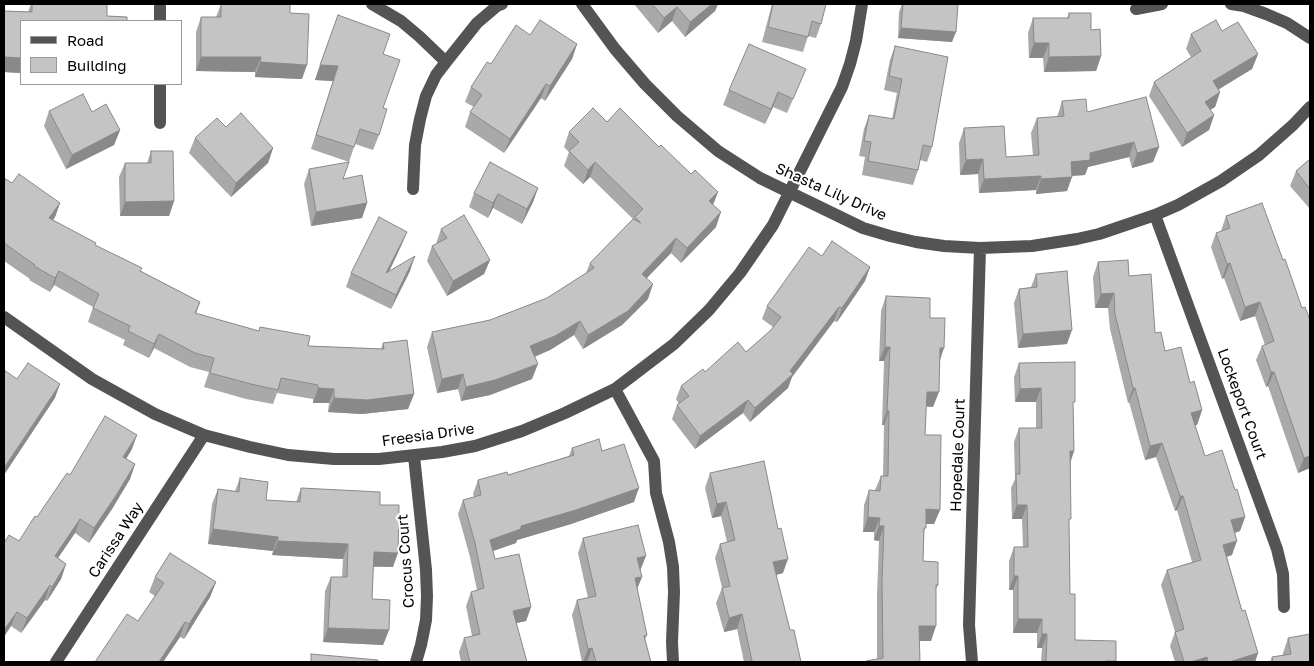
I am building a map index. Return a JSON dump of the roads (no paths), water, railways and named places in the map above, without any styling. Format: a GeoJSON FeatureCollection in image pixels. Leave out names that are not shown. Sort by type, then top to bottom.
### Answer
{"type":"FeatureCollection","features":[{"type":"Feature","properties":{"kind":"street"},"geometry":{"type":"LineString","coordinates":[[160,4],[160,20]]}},
{"type":"Feature","properties":{"kind":"street"},"geometry":{"type":"LineString","coordinates":[[372,4],[401,21],[446,62]]}},
{"type":"Feature","properties":{"kind":"street"},"geometry":{"type":"LineString","coordinates":[[413,189],[415,145],[420,119],[426,96],[436,75],[478,23],[497,6],[502,4]]}},
{"type":"Feature","properties":{"kind":"street","name":"Shasta Lily Drive"},"geometry":{"type":"LineString","coordinates":[[582,4],[615,49],[645,84],[677,116],[718,151],[760,178],[863,228],[916,242],[944,246],[980,248],[1032,246],[1099,234],[1155,215],[1178,205],[1221,181],[1259,155],[1310,107]]}},
{"type":"Feature","properties":{"kind":"street","name":"Freesia Drive"},"geometry":{"type":"LineString","coordinates":[[4,317],[92,379],[155,414],[204,435],[269,451],[288,455],[325,458],[379,459],[414,456],[475,446],[522,431],[615,389],[674,344],[709,310],[740,273],[773,225],[832,109],[850,64],[862,4]]}},
{"type":"Feature","properties":{"kind":"street"},"geometry":{"type":"LineString","coordinates":[[1136,9],[1162,4]]}},
{"type":"Feature","properties":{"kind":"street"},"geometry":{"type":"LineString","coordinates":[[1231,4],[1244,6],[1288,23],[1310,38]]}},
{"type":"Feature","properties":{"kind":"street"},"geometry":{"type":"LineString","coordinates":[[160,85],[160,123]]}},
{"type":"Feature","properties":{"kind":"street","name":"Lockeport Court"},"geometry":{"type":"LineString","coordinates":[[1155,215],[1277,549],[1283,574],[1284,607]]}},
{"type":"Feature","properties":{"kind":"street","name":"Hopedale Court"},"geometry":{"type":"LineString","coordinates":[[972,662],[969,625],[980,248]]}},
{"type":"Feature","properties":{"kind":"street"},"geometry":{"type":"LineString","coordinates":[[615,389],[654,461],[656,493],[669,542],[673,567],[673,662]]}},
{"type":"Feature","properties":{"kind":"street","name":"Carissa Way"},"geometry":{"type":"LineString","coordinates":[[56,662],[204,435]]}},
{"type":"Feature","properties":{"kind":"street","name":"Crocus Court"},"geometry":{"type":"LineString","coordinates":[[414,456],[427,596],[426,620],[416,662]]}}]}
